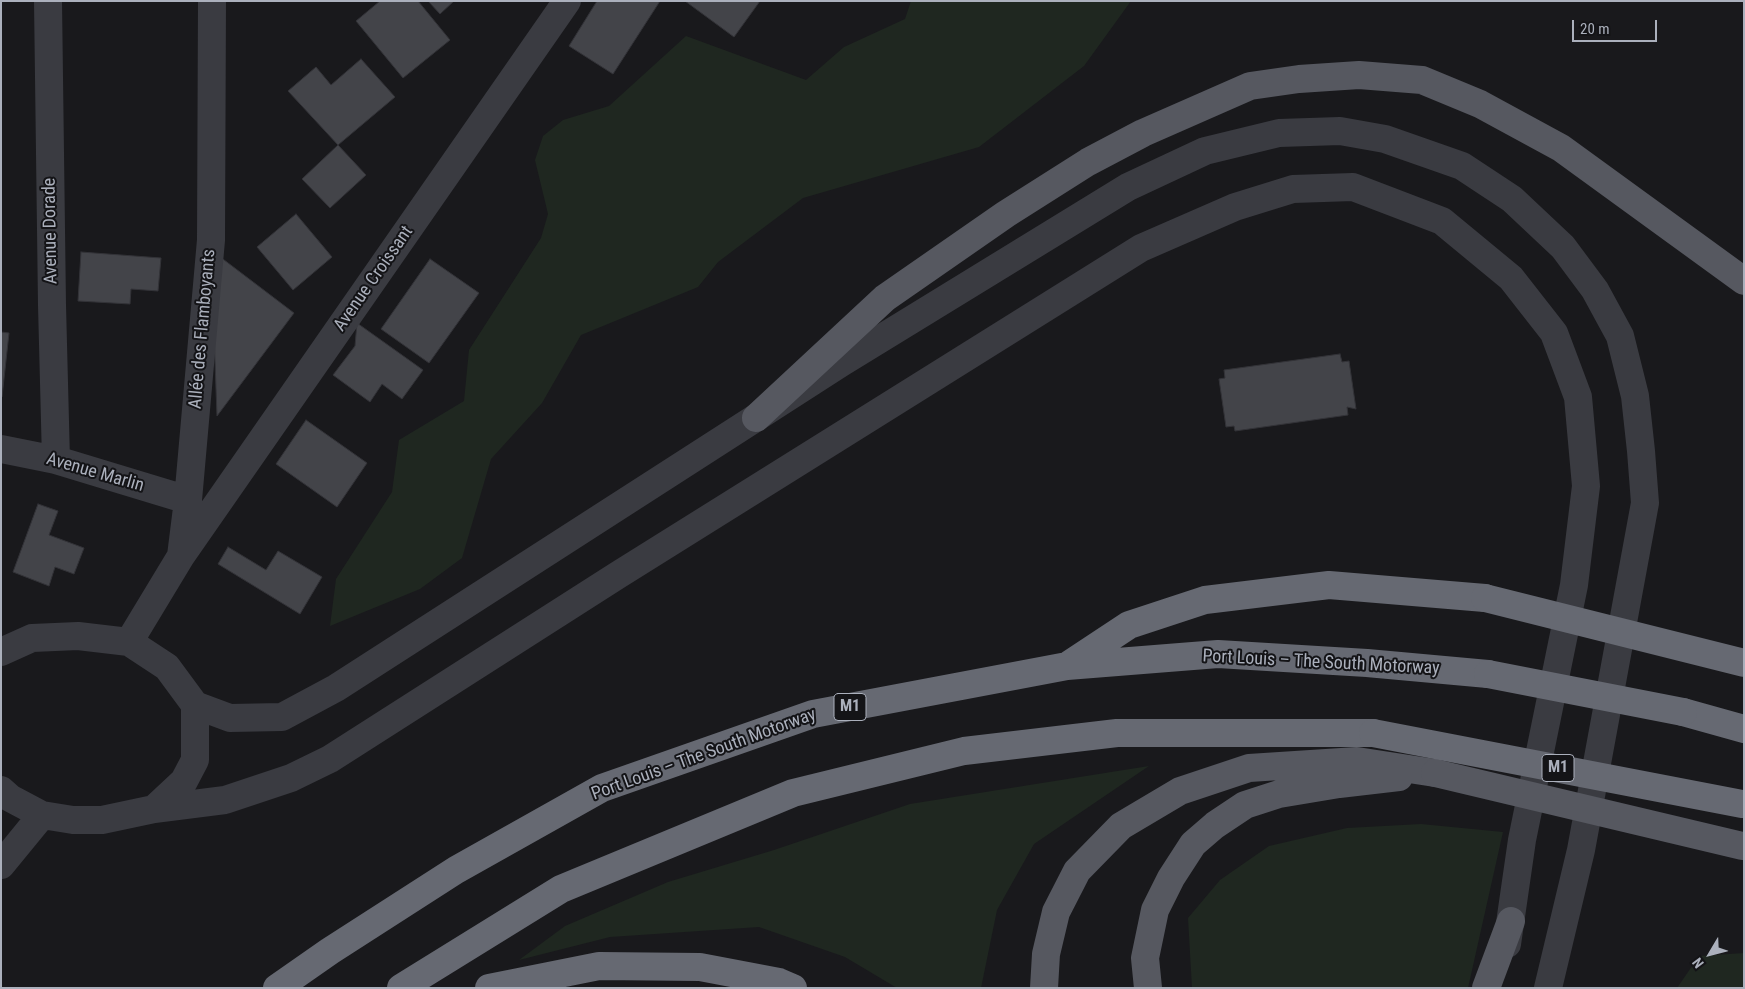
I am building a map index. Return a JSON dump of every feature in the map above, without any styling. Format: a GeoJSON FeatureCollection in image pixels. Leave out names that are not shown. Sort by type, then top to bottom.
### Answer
{"type":"FeatureCollection","features":[{"type":"Feature","properties":{"kind":"highway"},"geometry":{"type":"LineString","coordinates":[[1067,666],[1129,625],[1205,600],[1329,585],[1484,598],[1744,663]]}},
{"type":"Feature","properties":{"kind":"highway","name":"Port Louis – The South Motorway"},"geometry":{"type":"LineString","coordinates":[[277,988],[330,950],[456,870],[602,788],[813,714],[1067,666],[1218,654],[1366,663],[1488,674],[1683,712],[1744,729]]}},
{"type":"Feature","properties":{"kind":"highway","name":"M1"},"geometry":{"type":"LineString","coordinates":[[402,988],[561,889],[793,793],[964,751],[1117,733],[1373,733],[1743,805]]}},
{"type":"Feature","properties":{"kind":"highway"},"geometry":{"type":"LineString","coordinates":[[489,988],[599,966],[608,966],[700,967],[779,982],[793,988]]}},
{"type":"Feature","properties":{"kind":"main road"},"geometry":{"type":"LineString","coordinates":[[756,418],[885,298],[1006,214],[1079,168],[1143,132],[1250,86],[1299,78],[1360,75],[1422,80],[1480,104],[1561,148],[1744,281]]}},
{"type":"Feature","properties":{"kind":"main road"},"geometry":{"type":"LineString","coordinates":[[1044,988],[1046,954],[1056,912],[1077,871],[1121,826],[1180,791],[1249,768],[1357,761],[1435,773],[1743,846]]}},
{"type":"Feature","properties":{"kind":"main road"},"geometry":{"type":"LineString","coordinates":[[1148,988],[1145,958],[1155,910],[1171,878],[1192,844],[1215,825],[1245,805],[1279,794],[1339,784],[1435,773]]}},
{"type":"Feature","properties":{"kind":"main road"},"geometry":{"type":"LineString","coordinates":[[1486,988],[1511,921]]}},
{"type":"Feature","properties":{"kind":"street","name":"Avenue Dorade"},"geometry":{"type":"LineString","coordinates":[[48,1],[56,460]]}},
{"type":"Feature","properties":{"kind":"street","name":"Allée des Flamboyants"},"geometry":{"type":"LineString","coordinates":[[129,642],[181,556],[188,500],[211,240],[212,1]]}},
{"type":"Feature","properties":{"kind":"street","name":"Avenue Croissant"},"geometry":{"type":"LineString","coordinates":[[181,556],[567,1]]}},
{"type":"Feature","properties":{"kind":"street"},"geometry":{"type":"LineString","coordinates":[[1,652],[32,638],[78,636],[129,642],[167,667],[195,705],[230,718],[282,717],[336,688],[841,363],[1128,187],[1205,151],[1279,133],[1340,131],[1385,139],[1462,166],[1512,199],[1564,247],[1594,290],[1620,336],[1635,396],[1645,503],[1581,850],[1548,988]]}},
{"type":"Feature","properties":{"kind":"street"},"geometry":{"type":"LineString","coordinates":[[1,790],[10,798],[42,815],[73,820],[102,820],[154,809],[225,800],[291,778],[330,759],[618,575],[1141,248],[1227,210],[1293,189],[1354,187],[1442,221],[1511,278],[1554,333],[1578,397],[1586,486],[1574,585],[1522,840],[1511,921],[1499,988]]}},
{"type":"Feature","properties":{"kind":"street","name":"Avenue Marlin"},"geometry":{"type":"LineString","coordinates":[[1,449],[56,460],[188,500]]}},
{"type":"Feature","properties":{"kind":"street"},"geometry":{"type":"LineString","coordinates":[[154,809],[184,781],[195,760],[195,705]]}},
{"type":"Feature","properties":{"kind":"street"},"geometry":{"type":"LineString","coordinates":[[1,866],[42,815]]}},
{"type":"Feature","properties":{"kind":"shaded area"},"geometry":{"type":"Polygon","coordinates":[[[911,1],[1131,1],[1084,66],[979,147],[803,198],[718,262],[698,287],[581,335],[542,403],[491,459],[462,558],[420,589],[330,626],[336,579],[392,492],[399,440],[464,401],[469,350],[541,238],[548,214],[535,160],[543,136],[563,120],[609,106],[686,36],[806,80],[844,47],[905,19],[911,1]]]}},
{"type":"Feature","properties":{"kind":"shaded area"},"geometry":{"type":"Polygon","coordinates":[[[1149,766],[1034,844],[997,910],[981,988],[897,988],[845,957],[759,927],[610,937],[519,960],[565,926],[668,882],[774,850],[910,804],[1149,766]]]}},
{"type":"Feature","properties":{"kind":"shaded area"},"geometry":{"type":"Polygon","coordinates":[[[1421,824],[1503,832],[1468,988],[1192,988],[1188,918],[1220,880],[1269,846],[1347,828],[1421,824]]]}},
{"type":"Feature","properties":{"kind":"shaded area"},"geometry":{"type":"Polygon","coordinates":[[[1744,953],[1744,988],[1677,988],[1699,956],[1744,953]]]}},
{"type":"Feature","properties":{"kind":"building"},"geometry":{"type":"Polygon","coordinates":[[[380,1],[418,1],[450,40],[403,78],[356,21],[380,1]]]}},
{"type":"Feature","properties":{"kind":"building"},"geometry":{"type":"Polygon","coordinates":[[[428,1],[454,1],[440,14],[428,1]]]}},
{"type":"Feature","properties":{"kind":"building"},"geometry":{"type":"Polygon","coordinates":[[[597,1],[660,1],[613,74],[569,46],[597,1]]]}},
{"type":"Feature","properties":{"kind":"building"},"geometry":{"type":"Polygon","coordinates":[[[685,1],[760,1],[734,37],[685,1]]]}},
{"type":"Feature","properties":{"kind":"building"},"geometry":{"type":"Polygon","coordinates":[[[361,59],[395,97],[338,145],[288,91],[316,67],[331,85],[361,59]]]}},
{"type":"Feature","properties":{"kind":"building"},"geometry":{"type":"Polygon","coordinates":[[[338,145],[366,175],[330,208],[302,179],[338,145]]]}},
{"type":"Feature","properties":{"kind":"building"},"geometry":{"type":"Polygon","coordinates":[[[296,214],[332,257],[293,290],[257,247],[296,214]]]}},
{"type":"Feature","properties":{"kind":"building"},"geometry":{"type":"Polygon","coordinates":[[[211,250],[294,313],[217,416],[211,250]]]}},
{"type":"Feature","properties":{"kind":"building"},"geometry":{"type":"Polygon","coordinates":[[[81,252],[161,258],[158,291],[131,289],[130,304],[78,301],[81,252]]]}},
{"type":"Feature","properties":{"kind":"building"},"geometry":{"type":"Polygon","coordinates":[[[430,259],[479,293],[429,363],[381,329],[430,259]]]}},
{"type":"Feature","properties":{"kind":"building"},"geometry":{"type":"Polygon","coordinates":[[[357,323],[423,370],[402,399],[382,384],[370,402],[333,375],[355,346],[357,323]]]}},
{"type":"Feature","properties":{"kind":"building"},"geometry":{"type":"Polygon","coordinates":[[[1,332],[9,333],[2,397],[1,397],[1,332]]]}},
{"type":"Feature","properties":{"kind":"building"},"geometry":{"type":"Polygon","coordinates":[[[1340,354],[1342,362],[1349,361],[1356,409],[1347,407],[1348,415],[1235,431],[1234,426],[1226,427],[1219,379],[1225,378],[1224,370],[1340,354]]]}},
{"type":"Feature","properties":{"kind":"building"},"geometry":{"type":"Polygon","coordinates":[[[306,420],[367,463],[337,507],[276,464],[306,420]]]}},
{"type":"Feature","properties":{"kind":"building"},"geometry":{"type":"Polygon","coordinates":[[[38,504],[58,511],[49,535],[84,548],[74,574],[55,567],[49,586],[13,572],[38,504]]]}},
{"type":"Feature","properties":{"kind":"building"},"geometry":{"type":"Polygon","coordinates":[[[228,547],[266,570],[278,551],[322,577],[300,614],[218,564],[228,547]]]}}]}
